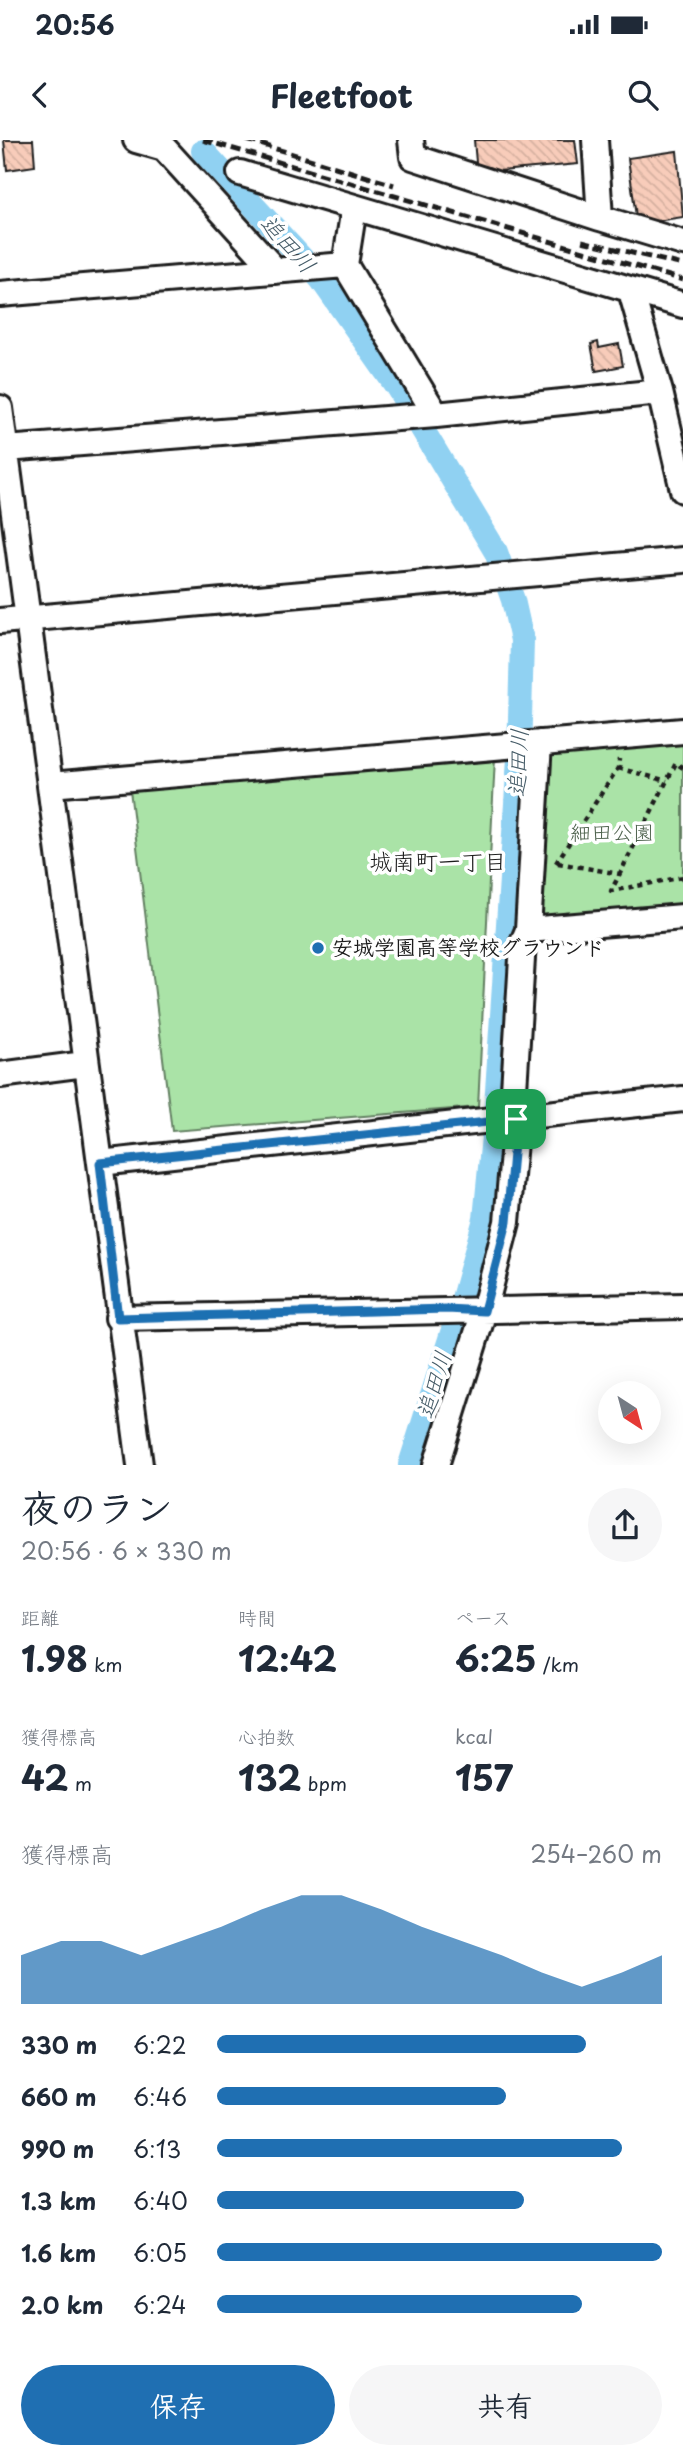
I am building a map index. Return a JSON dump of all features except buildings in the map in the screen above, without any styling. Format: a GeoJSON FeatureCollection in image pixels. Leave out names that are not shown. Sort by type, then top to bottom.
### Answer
{"type":"FeatureCollection","features":[{"type":"Feature","properties":{"kind":"street"},"geometry":{"type":"LineString","coordinates":[[136,140],[164,148],[275,271]]}},
{"type":"Feature","properties":{"kind":"street"},"geometry":{"type":"LineString","coordinates":[[411,140],[413,157],[683,243]]}},
{"type":"Feature","properties":{"kind":"street"},"geometry":{"type":"LineString","coordinates":[[595,140],[600,218]]}},
{"type":"Feature","properties":{"kind":"street"},"geometry":{"type":"LineString","coordinates":[[240,173],[683,305]]}},
{"type":"Feature","properties":{"kind":"street"},"geometry":{"type":"LineString","coordinates":[[322,267],[354,208]]}},
{"type":"Feature","properties":{"kind":"street"},"geometry":{"type":"LineString","coordinates":[[0,294],[322,267]]}},
{"type":"Feature","properties":{"kind":"street"},"geometry":{"type":"LineString","coordinates":[[322,267],[422,416]]}},
{"type":"Feature","properties":{"kind":"street"},"geometry":{"type":"LineString","coordinates":[[631,291],[660,391],[683,490]]}},
{"type":"Feature","properties":{"kind":"street"},"geometry":{"type":"LineString","coordinates":[[6,449],[422,416],[660,391]]}},
{"type":"Feature","properties":{"kind":"street"},"geometry":{"type":"LineString","coordinates":[[0,408],[118,1318],[140,1465]]}},
{"type":"Feature","properties":{"kind":"street"},"geometry":{"type":"LineString","coordinates":[[0,621],[683,560]]}},
{"type":"Feature","properties":{"kind":"street"},"geometry":{"type":"LineString","coordinates":[[50,785],[683,731]]}},
{"type":"Feature","properties":{"kind":"street"},"geometry":{"type":"LineString","coordinates":[[436,1465],[478,1311],[507,1222],[502,1120],[513,1106],[523,942],[528,930],[531,855],[526,744]]}},
{"type":"Feature","properties":{"kind":"street"},"geometry":{"type":"LineString","coordinates":[[528,930],[683,917]]}},
{"type":"Feature","properties":{"kind":"street"},"geometry":{"type":"LineString","coordinates":[[0,1075],[85,1064]]}},
{"type":"Feature","properties":{"kind":"street"},"geometry":{"type":"LineString","coordinates":[[100,1163],[683,1099]]}},
{"type":"Feature","properties":{"kind":"street"},"geometry":{"type":"LineString","coordinates":[[118,1318],[683,1306]]}},
{"type":"Feature","properties":{"kind":"path"},"geometry":{"type":"LineString","coordinates":[[683,768],[676,763],[611,891],[683,877]]}},
{"type":"Feature","properties":{"kind":"path"},"geometry":{"type":"LineString","coordinates":[[558,863],[618,768],[667,781]]}},
{"type":"Feature","properties":{"kind":"path"},"geometry":{"type":"LineString","coordinates":[[531,855],[558,863],[620,874]]}},
{"type":"Feature","properties":{"kind":"green space","name":"細田公園"},"geometry":{"type":"Polygon","coordinates":[[[683,741],[683,909],[542,921],[535,911],[545,758],[552,751],[683,741]]]}},
{"type":"Feature","properties":{"kind":"green space","name":"安城学園高等学校グラウンド"},"geometry":{"type":"Polygon","coordinates":[[[495,757],[478,1107],[172,1131],[130,790],[495,757]]]}},
{"type":"Feature","properties":{"kind":"waterway","name":"追田川"},"geometry":{"type":"LineString","coordinates":[[203,151],[321,279],[397,387],[496,552],[513,600],[522,640],[519,758],[496,1106],[485,1219],[410,1465]]}},
{"type":"Feature","properties":{"kind":"railway"},"geometry":{"type":"LineString","coordinates":[[203,140],[683,280]]}},
{"type":"Feature","properties":{"kind":"railway"},"geometry":{"type":"LineString","coordinates":[[247,140],[394,185]]}},
{"type":"Feature","properties":{"kind":"railway"},"geometry":{"type":"LineString","coordinates":[[582,241],[683,265]]}},
{"type":"Feature","properties":{"kind":"place","name":"安城学園高等学校グラウンド"},"geometry":{"type":"Point","coordinates":[318,948]}},
{"type":"Feature","properties":{"kind":"district","name":"城南町一丁目"},"geometry":{"type":"Point","coordinates":[438,862]}},
{"type":"Feature","properties":{"kind":"route"},"geometry":{"type":"LineString","coordinates":[[516,1119],[507,1222],[484,1311],[447,1309],[118,1318],[100,1163],[516,1119]]}}]}
